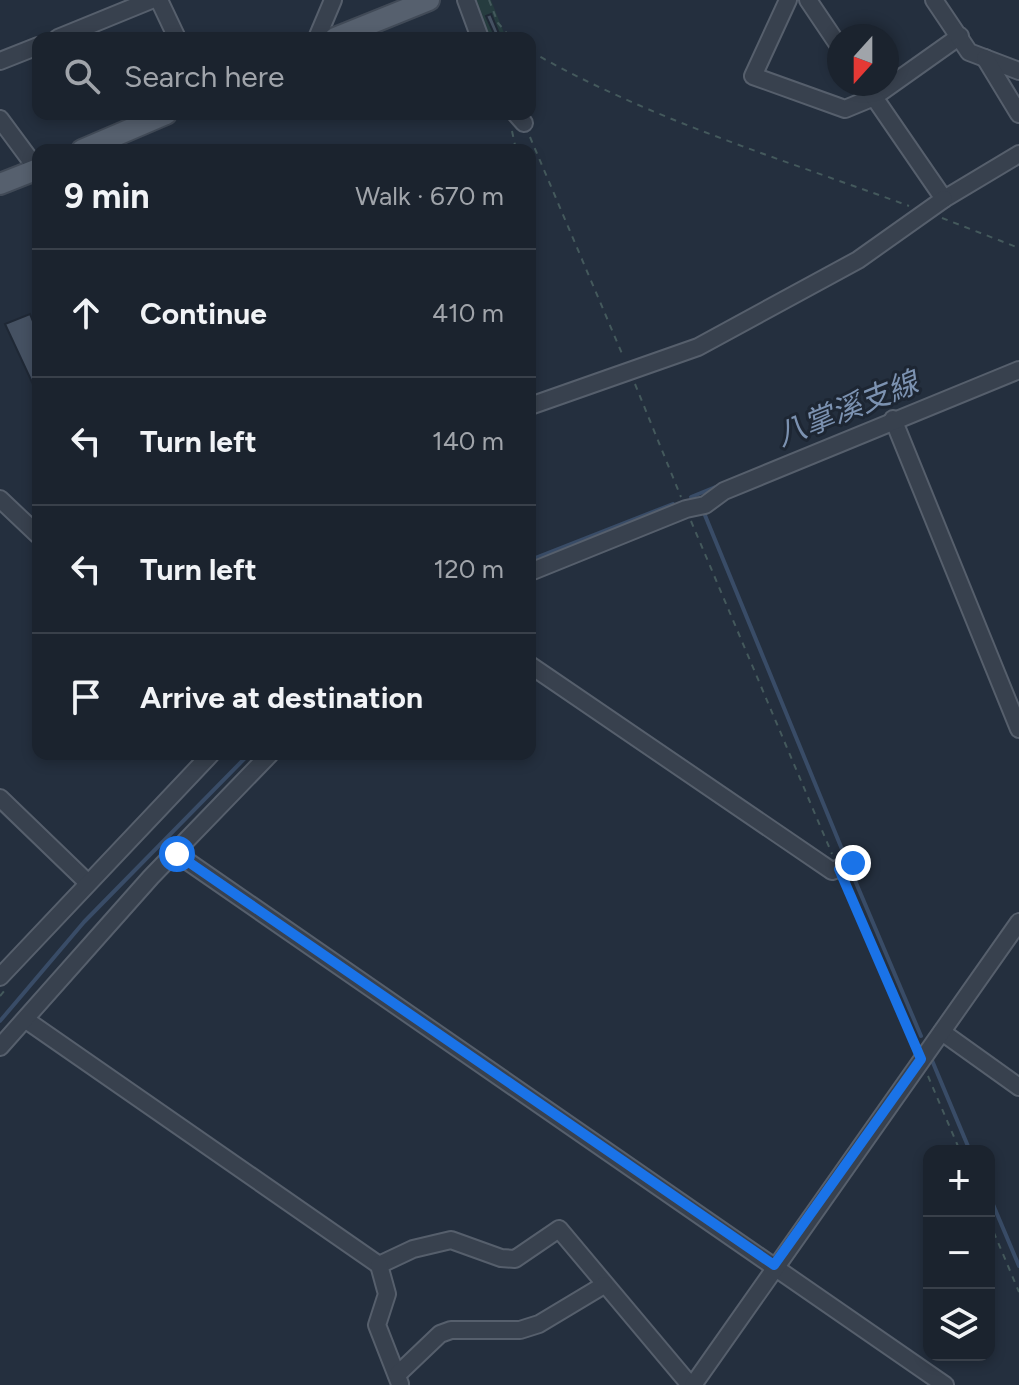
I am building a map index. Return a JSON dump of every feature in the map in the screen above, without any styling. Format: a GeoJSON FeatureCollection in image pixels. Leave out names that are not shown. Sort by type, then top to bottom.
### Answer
{"type":"FeatureCollection","features":[{"type":"Feature","properties":{"kind":"main road"},"geometry":{"type":"LineString","coordinates":[[350,32],[429,0]]}},
{"type":"Feature","properties":{"kind":"main road"},"geometry":{"type":"LineString","coordinates":[[96,144],[152,120]]}},
{"type":"Feature","properties":{"kind":"main road"},"geometry":{"type":"LineString","coordinates":[[0,184],[32,171]]}},
{"type":"Feature","properties":{"kind":"street"},"geometry":{"type":"LineString","coordinates":[[73,32],[151,0]]}},
{"type":"Feature","properties":{"kind":"street"},"geometry":{"type":"LineString","coordinates":[[159,0],[174,32]]}},
{"type":"Feature","properties":{"kind":"street"},"geometry":{"type":"LineString","coordinates":[[320,32],[333,0]]}},
{"type":"Feature","properties":{"kind":"street"},"geometry":{"type":"LineString","coordinates":[[466,0],[478,32]]}},
{"type":"Feature","properties":{"kind":"street"},"geometry":{"type":"LineString","coordinates":[[788,0],[753,76],[845,109],[862,96]]}},
{"type":"Feature","properties":{"kind":"street"},"geometry":{"type":"LineString","coordinates":[[808,0],[827,28]]}},
{"type":"Feature","properties":{"kind":"street"},"geometry":{"type":"LineString","coordinates":[[934,0],[969,52],[1019,71]]}},
{"type":"Feature","properties":{"kind":"street"},"geometry":{"type":"LineString","coordinates":[[899,73],[960,36]]}},
{"type":"Feature","properties":{"kind":"street"},"geometry":{"type":"LineString","coordinates":[[0,61],[32,48]]}},
{"type":"Feature","properties":{"kind":"street"},"geometry":{"type":"LineString","coordinates":[[985,58],[1019,114]]}},
{"type":"Feature","properties":{"kind":"street"},"geometry":{"type":"LineString","coordinates":[[874,96],[944,199]]}},
{"type":"Feature","properties":{"kind":"street"},"geometry":{"type":"LineString","coordinates":[[0,119],[32,161]]}},
{"type":"Feature","properties":{"kind":"street"},"geometry":{"type":"LineString","coordinates":[[536,404],[698,347],[858,260],[944,199],[1019,154]]}},
{"type":"Feature","properties":{"kind":"street"},"geometry":{"type":"LineString","coordinates":[[536,570],[694,507],[724,491],[893,419],[1019,370]]}},
{"type":"Feature","properties":{"kind":"street"},"geometry":{"type":"LineString","coordinates":[[893,419],[1019,729]]}},
{"type":"Feature","properties":{"kind":"street"},"geometry":{"type":"LineString","coordinates":[[0,499],[32,529]]}},
{"type":"Feature","properties":{"kind":"street"},"geometry":{"type":"LineString","coordinates":[[536,669],[832,871],[849,865]]}},
{"type":"Feature","properties":{"kind":"street"},"geometry":{"type":"LineString","coordinates":[[0,977],[205,760]]}},
{"type":"Feature","properties":{"kind":"street"},"geometry":{"type":"LineString","coordinates":[[0,1047],[151,877],[177,854],[264,760]]}},
{"type":"Feature","properties":{"kind":"street"},"geometry":{"type":"LineString","coordinates":[[0,798],[87,882]]}},
{"type":"Feature","properties":{"kind":"street"},"geometry":{"type":"LineString","coordinates":[[177,854],[945,1385]]}},
{"type":"Feature","properties":{"kind":"street"},"geometry":{"type":"LineString","coordinates":[[379,1265],[413,1249],[451,1240],[501,1258],[515,1259],[559,1229],[691,1385],[1019,922]]}},
{"type":"Feature","properties":{"kind":"street"},"geometry":{"type":"LineString","coordinates":[[26,1020],[379,1265],[387,1294],[377,1325],[399,1380],[440,1334],[451,1330],[520,1330],[539,1324],[604,1285]]}},
{"type":"Feature","properties":{"kind":"street"},"geometry":{"type":"LineString","coordinates":[[942,1032],[1019,1087]]}},
{"type":"Feature","properties":{"kind":"path"},"geometry":{"type":"LineString","coordinates":[[489,0],[498,23],[506,32]]}},
{"type":"Feature","properties":{"kind":"path"},"geometry":{"type":"LineString","coordinates":[[536,54],[580,80],[633,103],[1019,248]]}},
{"type":"Feature","properties":{"kind":"path"},"geometry":{"type":"LineString","coordinates":[[521,120],[531,144]]}},
{"type":"Feature","properties":{"kind":"path"},"geometry":{"type":"LineString","coordinates":[[536,155],[629,371],[694,507],[849,865],[921,1059],[957,1145]]}},
{"type":"Feature","properties":{"kind":"path"},"geometry":{"type":"LineString","coordinates":[[995,1235],[1019,1292]]}},
{"type":"Feature","properties":{"kind":"green space"},"geometry":{"type":"Polygon","coordinates":[[[474,0],[491,0],[504,32],[483,32],[474,0]]]}},
{"type":"Feature","properties":{"kind":"building"},"geometry":{"type":"Polygon","coordinates":[[[491,14],[498,32],[493,32],[486,16],[491,14]]]}},
{"type":"Feature","properties":{"kind":"building"},"geometry":{"type":"Polygon","coordinates":[[[30,314],[32,382],[5,324],[30,314]]]}},
{"type":"Feature","properties":{"kind":"waterway","name":"八掌溪支線"},"geometry":{"type":"LineString","coordinates":[[691,497],[718,486]]}},
{"type":"Feature","properties":{"kind":"waterway","name":"八掌溪支線"},"geometry":{"type":"LineString","coordinates":[[536,558],[673,504]]}},
{"type":"Feature","properties":{"kind":"waterway"},"geometry":{"type":"LineString","coordinates":[[702,508],[846,859]]}},
{"type":"Feature","properties":{"kind":"waterway","name":"八掌溪支線"},"geometry":{"type":"LineString","coordinates":[[0,1021],[84,922],[243,760]]}},
{"type":"Feature","properties":{"kind":"waterway"},"geometry":{"type":"LineString","coordinates":[[851,871],[921,1036]]}},
{"type":"Feature","properties":{"kind":"waterway"},"geometry":{"type":"LineString","coordinates":[[931,1058],[967,1145]]}},
{"type":"Feature","properties":{"kind":"waterway"},"geometry":{"type":"LineString","coordinates":[[995,1209],[1019,1266]]}},
{"type":"Feature","properties":{"kind":"route"},"geometry":{"type":"LineString","coordinates":[[177,854],[774,1265],[921,1059],[839,869],[853,863]]}}]}
